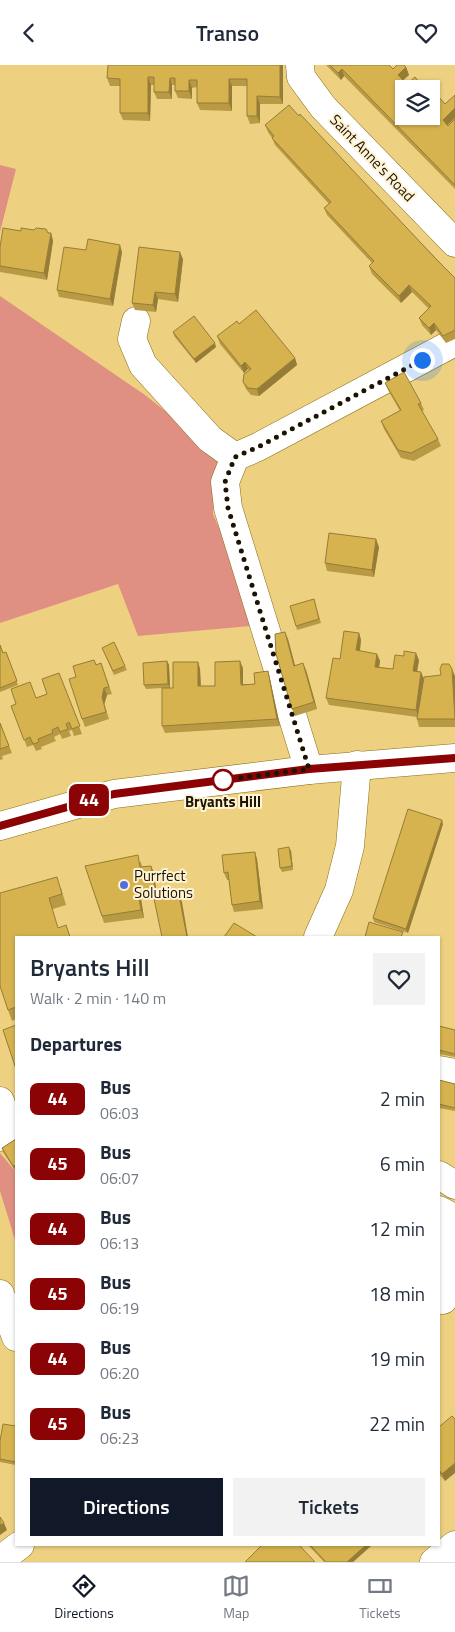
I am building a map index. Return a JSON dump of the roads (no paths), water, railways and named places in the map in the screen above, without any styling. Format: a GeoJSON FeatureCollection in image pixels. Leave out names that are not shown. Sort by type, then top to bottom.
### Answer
{"type":"FeatureCollection","features":[{"type":"Feature","properties":{"kind":"street","name":"Saint Anne's Road"},"geometry":{"type":"LineString","coordinates":[[300,65],[301,77],[323,107],[455,243]]}},
{"type":"Feature","properties":{"kind":"street"},"geometry":{"type":"LineString","coordinates":[[136,321],[132,339],[143,365],[210,439],[235,457]]}},
{"type":"Feature","properties":{"kind":"street"},"geometry":{"type":"LineString","coordinates":[[309,769],[228,508],[225,482],[235,457],[258,447],[455,342]]}},
{"type":"Feature","properties":{"kind":"street"},"geometry":{"type":"LineString","coordinates":[[0,826],[114,794],[309,769],[455,757]]}},
{"type":"Feature","properties":{"kind":"street"},"geometry":{"type":"LineString","coordinates":[[318,936],[339,890],[350,846],[357,765]]}},
{"type":"Feature","properties":{"kind":"street"},"geometry":{"type":"LineString","coordinates":[[440,1070],[455,1073]]}},
{"type":"Feature","properties":{"kind":"street"},"geometry":{"type":"LineString","coordinates":[[0,1101],[10,1130],[0,1137]]}},
{"type":"Feature","properties":{"kind":"street"},"geometry":{"type":"LineString","coordinates":[[440,1176],[455,1185]]}},
{"type":"Feature","properties":{"kind":"street"},"geometry":{"type":"LineString","coordinates":[[446,1300],[450,1263],[449,1208]]}},
{"type":"Feature","properties":{"kind":"street"},"geometry":{"type":"LineString","coordinates":[[0,1294],[12,1336]]}},
{"type":"Feature","properties":{"kind":"street"},"geometry":{"type":"LineString","coordinates":[[434,1562],[455,1545]]}},
{"type":"Feature","properties":{"kind":"street"},"geometry":{"type":"LineString","coordinates":[[0,1560],[19,1546]]}},
{"type":"Feature","properties":{"kind":"place","name":"Bryants Hill"},"geometry":{"type":"Point","coordinates":[223,780]}},
{"type":"Feature","properties":{"kind":"place","name":"Purrfect Solutions"},"geometry":{"type":"Point","coordinates":[124,885]}}]}
